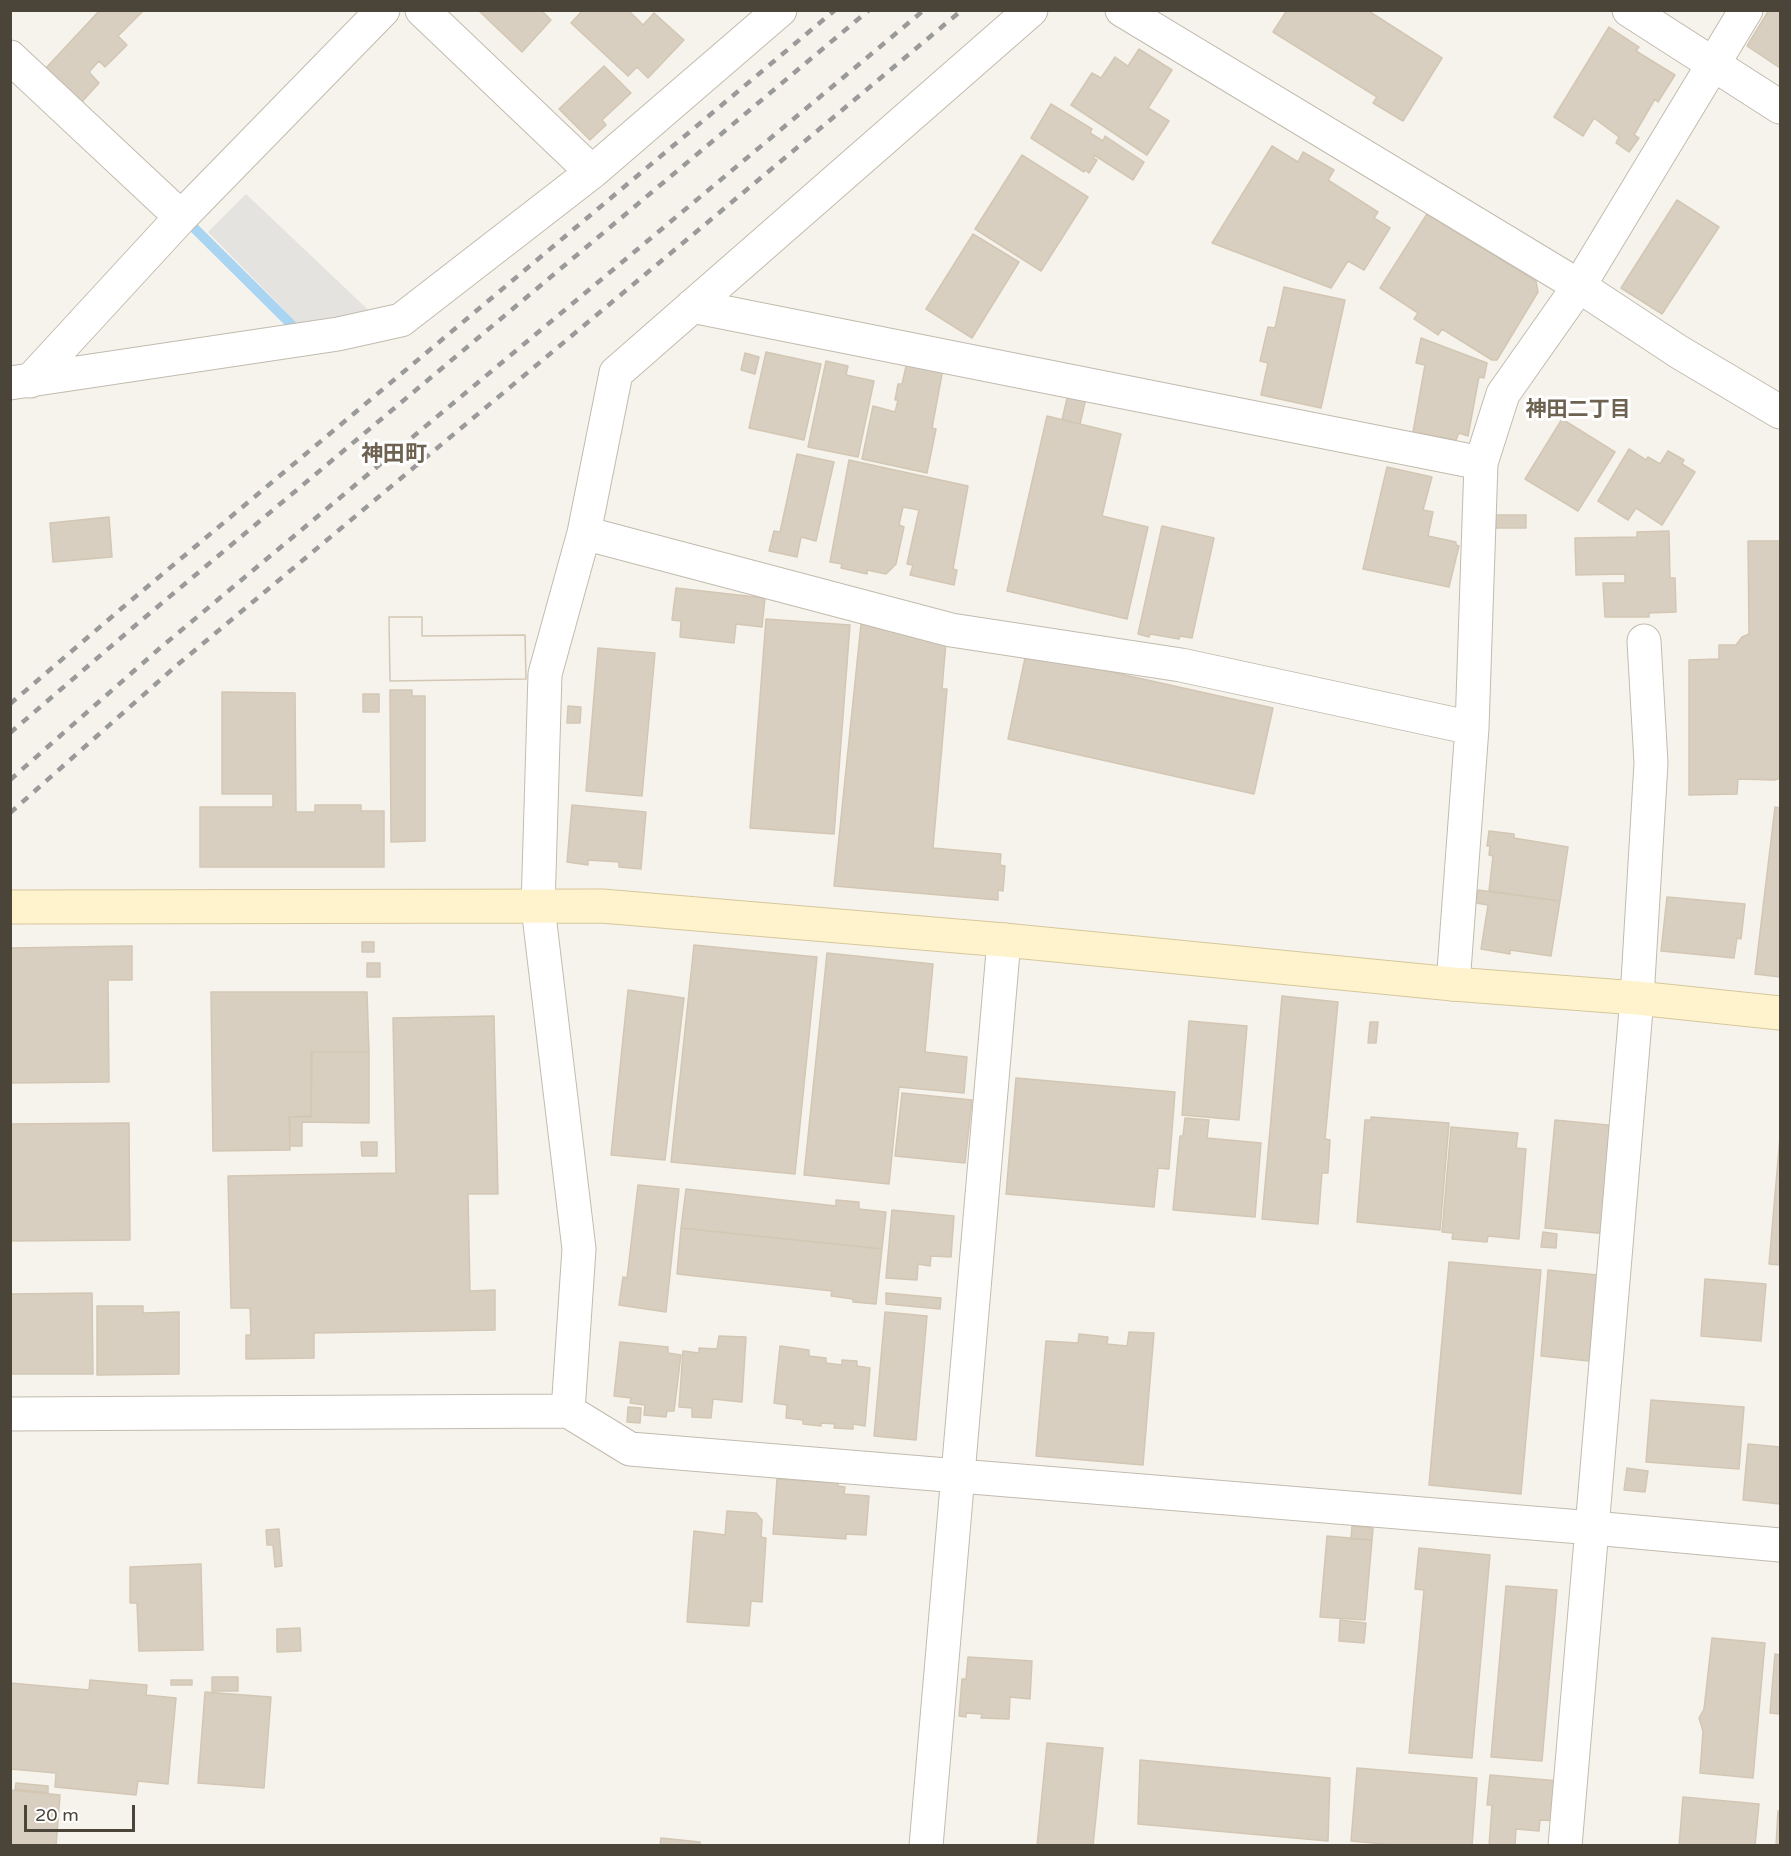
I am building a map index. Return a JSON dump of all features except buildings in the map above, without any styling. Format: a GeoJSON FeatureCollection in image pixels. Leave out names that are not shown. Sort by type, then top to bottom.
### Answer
{"type":"FeatureCollection","features":[{"type":"Feature","properties":{"kind":"street"},"geometry":{"type":"LineString","coordinates":[[20,382],[383,10]]}},
{"type":"Feature","properties":{"kind":"street"},"geometry":{"type":"LineString","coordinates":[[422,10],[592,172]]}},
{"type":"Feature","properties":{"kind":"street"},"geometry":{"type":"LineString","coordinates":[[20,382],[338,334],[401,320],[592,172],[780,10]]}},
{"type":"Feature","properties":{"kind":"street"},"geometry":{"type":"LineString","coordinates":[[568,1411],[579,1250],[538,908],[545,674],[584,533],[616,373],[1030,10]]}},
{"type":"Feature","properties":{"kind":"street"},"geometry":{"type":"LineString","coordinates":[[1122,10],[1579,286],[1679,352],[1780,412]]}},
{"type":"Feature","properties":{"kind":"street"},"geometry":{"type":"LineString","coordinates":[[1629,10],[1780,107]]}},
{"type":"Feature","properties":{"kind":"street"},"geometry":{"type":"LineString","coordinates":[[1453,984],[1472,728],[1481,463],[1503,394],[1579,286],[1746,10]]}},
{"type":"Feature","properties":{"kind":"street"},"geometry":{"type":"LineString","coordinates":[[10,57],[181,217]]}},
{"type":"Feature","properties":{"kind":"street"},"geometry":{"type":"LineString","coordinates":[[692,306],[1481,463]]}},
{"type":"Feature","properties":{"kind":"street"},"geometry":{"type":"LineString","coordinates":[[584,533],[951,630],[1181,665],[1472,728]]}},
{"type":"Feature","properties":{"kind":"street"},"geometry":{"type":"LineString","coordinates":[[1565,1845],[1637,998],[1651,763],[1644,641]]}},
{"type":"Feature","properties":{"kind":"street"},"geometry":{"type":"LineString","coordinates":[[10,907],[538,908],[602,906],[1004,940],[1780,1013]]}},
{"type":"Feature","properties":{"kind":"street"},"geometry":{"type":"LineString","coordinates":[[926,1845],[1004,940]]}},
{"type":"Feature","properties":{"kind":"street"},"geometry":{"type":"LineString","coordinates":[[10,1413],[568,1411],[630,1449],[1780,1545]]}},
{"type":"Feature","properties":{"kind":"shaded area"},"geometry":{"type":"Polygon","coordinates":[[[246,194],[380,321],[302,328],[208,232],[246,194]]]}},
{"type":"Feature","properties":{"kind":"waterway"},"geometry":{"type":"LineString","coordinates":[[185,219],[298,331]]}},
{"type":"Feature","properties":{"kind":"railway"},"geometry":{"type":"LineString","coordinates":[[10,704],[835,10]]}},
{"type":"Feature","properties":{"kind":"railway"},"geometry":{"type":"LineString","coordinates":[[10,733],[869,10]]}},
{"type":"Feature","properties":{"kind":"railway"},"geometry":{"type":"LineString","coordinates":[[10,780],[160,648],[924,10]]}},
{"type":"Feature","properties":{"kind":"railway"},"geometry":{"type":"LineString","coordinates":[[10,813],[176,666],[962,10]]}},
{"type":"Feature","properties":{"kind":"district","name":"神田二丁目"},"geometry":{"type":"Point","coordinates":[1578,410]}},
{"type":"Feature","properties":{"kind":"district","name":"神田町"},"geometry":{"type":"Point","coordinates":[394,455]}}]}
